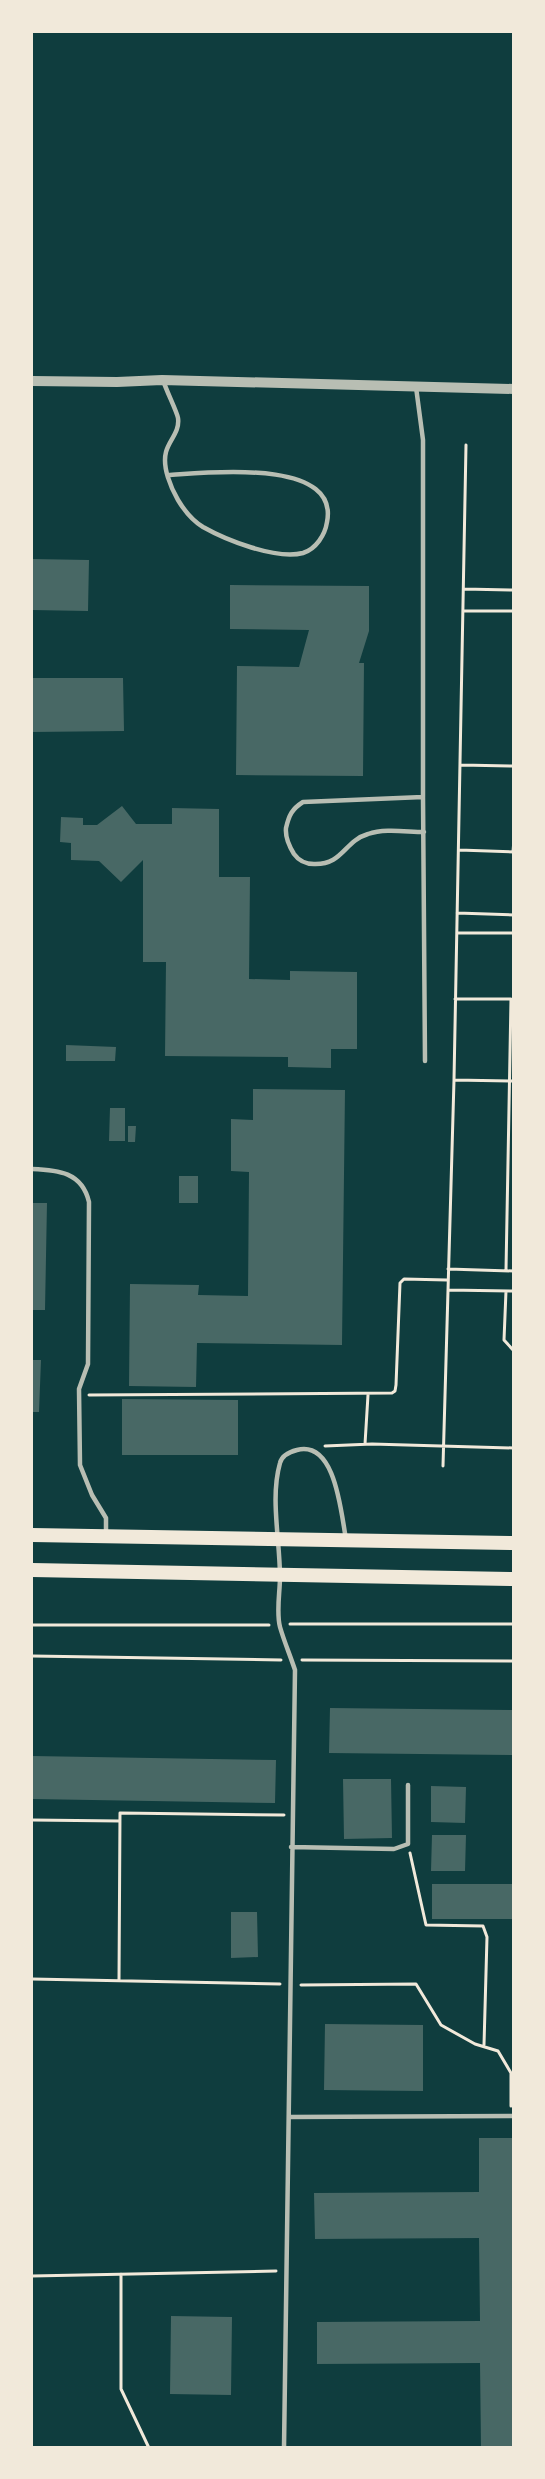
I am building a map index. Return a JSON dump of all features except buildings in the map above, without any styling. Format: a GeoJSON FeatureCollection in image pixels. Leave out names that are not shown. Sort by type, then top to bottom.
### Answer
{"type":"FeatureCollection","features":[{"type":"Feature","properties":{"kind":"main road"},"geometry":{"type":"LineString","coordinates":[[32,1534],[513,1543]]}},
{"type":"Feature","properties":{"kind":"main road"},"geometry":{"type":"LineString","coordinates":[[32,1570],[513,1579]]}},
{"type":"Feature","properties":{"kind":"street"},"geometry":{"type":"LineString","coordinates":[[32,381],[162,380],[513,389]]}},
{"type":"Feature","properties":{"kind":"lane"},"geometry":{"type":"LineString","coordinates":[[162,380],[178,418],[177,431],[166,453],[168,475],[177,498],[193,519],[201,526],[241,543],[278,554],[290,555],[305,552],[318,542],[324,533],[328,520],[322,496],[314,487],[297,478],[253,473],[168,475]]}},
{"type":"Feature","properties":{"kind":"lane"},"geometry":{"type":"LineString","coordinates":[[416,386],[423,440],[425,1061]]}},
{"type":"Feature","properties":{"kind":"lane"},"geometry":{"type":"LineString","coordinates":[[423,796],[303,802],[294,808],[288,818],[286,833],[289,846],[298,859],[308,864],[319,864],[333,861],[358,838],[370,833],[424,832]]}},
{"type":"Feature","properties":{"kind":"lane"},"geometry":{"type":"LineString","coordinates":[[32,1169],[58,1170],[72,1175],[80,1182],[89,1202],[88,1364],[80,1382],[78,1395],[80,1465],[106,1518],[106,1536]]}},
{"type":"Feature","properties":{"kind":"lane"},"geometry":{"type":"LineString","coordinates":[[284,2448],[295,1670],[279,1624],[280,1576],[276,1481],[281,1459],[288,1452],[303,1448],[322,1457],[328,1464],[334,1477],[346,1540]]}},
{"type":"Feature","properties":{"kind":"lane"},"geometry":{"type":"LineString","coordinates":[[291,1847],[394,1849],[408,1844],[408,1785]]}},
{"type":"Feature","properties":{"kind":"lane"},"geometry":{"type":"LineString","coordinates":[[289,2117],[512,2116]]}},
{"type":"Feature","properties":{"kind":"path"},"geometry":{"type":"LineString","coordinates":[[442,1466],[454,1080],[466,445]]}},
{"type":"Feature","properties":{"kind":"path"},"geometry":{"type":"LineString","coordinates":[[464,589],[513,590]]}},
{"type":"Feature","properties":{"kind":"path"},"geometry":{"type":"LineString","coordinates":[[464,610],[513,611]]}},
{"type":"Feature","properties":{"kind":"path"},"geometry":{"type":"LineString","coordinates":[[460,765],[513,766]]}},
{"type":"Feature","properties":{"kind":"path"},"geometry":{"type":"LineString","coordinates":[[459,850],[513,852],[513,839]]}},
{"type":"Feature","properties":{"kind":"path"},"geometry":{"type":"LineString","coordinates":[[457,913],[513,915]]}},
{"type":"Feature","properties":{"kind":"path"},"geometry":{"type":"LineString","coordinates":[[457,933],[513,933]]}},
{"type":"Feature","properties":{"kind":"path"},"geometry":{"type":"LineString","coordinates":[[455,999],[512,998],[512,1082],[506,1270]]}},
{"type":"Feature","properties":{"kind":"path"},"geometry":{"type":"LineString","coordinates":[[454,1080],[512,1082]]}},
{"type":"Feature","properties":{"kind":"path"},"geometry":{"type":"LineString","coordinates":[[448,1269],[513,1270]]}},
{"type":"Feature","properties":{"kind":"path"},"geometry":{"type":"LineString","coordinates":[[78,1395],[368,1395],[395,1391],[400,1283],[404,1279],[448,1280]]}},
{"type":"Feature","properties":{"kind":"path"},"geometry":{"type":"LineString","coordinates":[[448,1290],[513,1291]]}},
{"type":"Feature","properties":{"kind":"path"},"geometry":{"type":"LineString","coordinates":[[506,1291],[504,1340],[513,1351]]}},
{"type":"Feature","properties":{"kind":"path"},"geometry":{"type":"LineString","coordinates":[[365,1444],[368,1395]]}},
{"type":"Feature","properties":{"kind":"path"},"geometry":{"type":"LineString","coordinates":[[303,1448],[365,1444],[513,1448]]}},
{"type":"Feature","properties":{"kind":"path"},"geometry":{"type":"LineString","coordinates":[[32,1656],[513,1661]]}},
{"type":"Feature","properties":{"kind":"path"},"geometry":{"type":"LineString","coordinates":[[119,1980],[120,1813],[294,1815]]}},
{"type":"Feature","properties":{"kind":"path"},"geometry":{"type":"LineString","coordinates":[[32,1820],[120,1821]]}},
{"type":"Feature","properties":{"kind":"path"},"geometry":{"type":"LineString","coordinates":[[408,1844],[426,1924],[483,1926],[487,1937],[484,2045]]}},
{"type":"Feature","properties":{"kind":"path"},"geometry":{"type":"LineString","coordinates":[[32,1979],[291,1985],[416,1984],[441,2025],[475,2044],[498,2051],[511,2073],[512,2116]]}},
{"type":"Feature","properties":{"kind":"path"},"geometry":{"type":"LineString","coordinates":[[32,2276],[285,2271]]}},
{"type":"Feature","properties":{"kind":"path"},"geometry":{"type":"LineString","coordinates":[[122,2274],[122,2389],[149,2448]]}}]}
